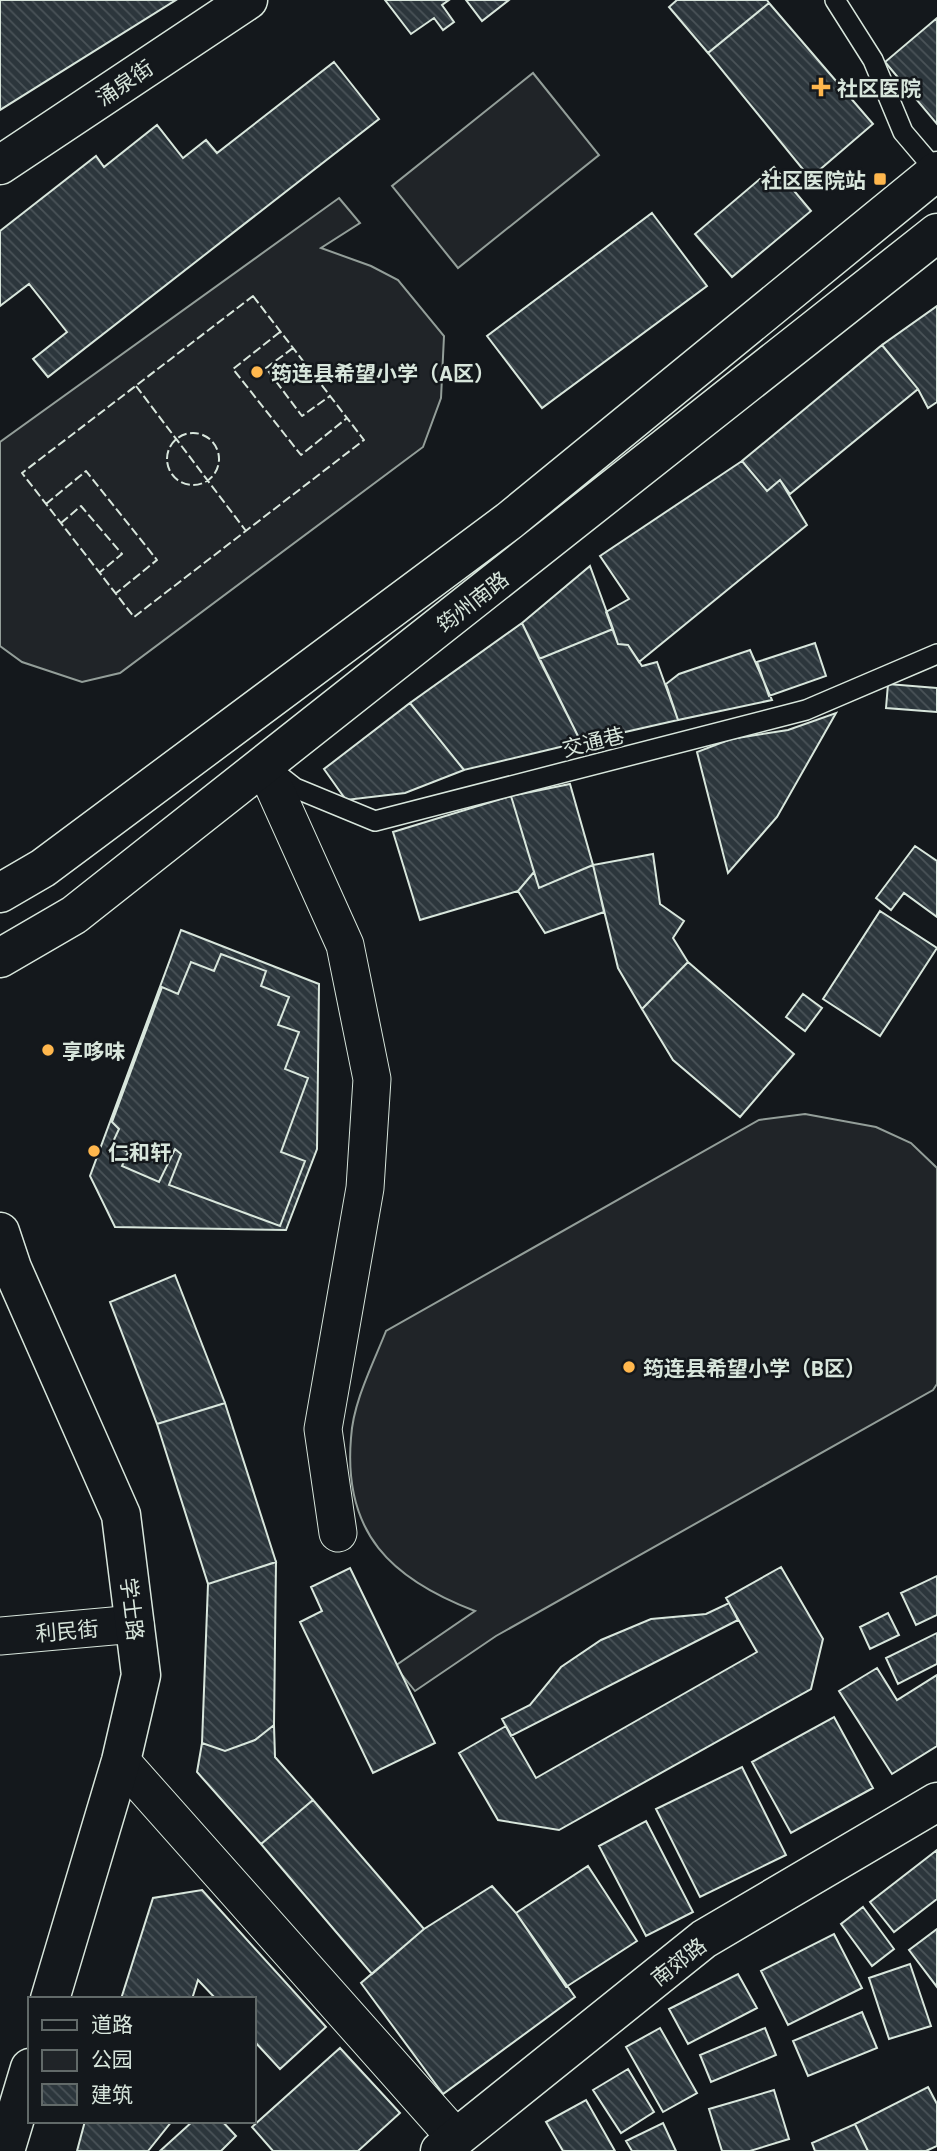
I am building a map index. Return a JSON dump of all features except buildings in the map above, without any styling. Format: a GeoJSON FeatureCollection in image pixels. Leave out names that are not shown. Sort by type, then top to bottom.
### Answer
{"type":"FeatureCollection","features":[{"type":"Feature","properties":{"kind":"main road","name":"涌泉街"},"geometry":{"type":"LineString","coordinates":[[0,165],[248,0]]}},
{"type":"Feature","properties":{"kind":"main road","name":"筠州南路"},"geometry":{"type":"LineString","coordinates":[[0,893],[43,868],[509,521],[937,172]]}},
{"type":"Feature","properties":{"kind":"main road","name":"筠州南路"},"geometry":{"type":"LineString","coordinates":[[0,958],[74,915],[937,233]]}},
{"type":"Feature","properties":{"kind":"main road","name":"学士路"},"geometry":{"type":"LineString","coordinates":[[0,1232],[6,1271],[121,1515],[141,1675],[121,1761],[51,1997]]}},
{"type":"Feature","properties":{"kind":"main road","name":"南郊路"},"geometry":{"type":"LineString","coordinates":[[448,2145],[704,1939],[937,1802]]}},
{"type":"Feature","properties":{"kind":"main road"},"geometry":{"type":"LineString","coordinates":[[5,2151],[28,2075]]}},
{"type":"Feature","properties":{"kind":"street"},"geometry":{"type":"LineString","coordinates":[[264,765],[345,945],[372,1079],[365,1188],[323,1429],[338,1533]]}},
{"type":"Feature","properties":{"kind":"street","name":"利民街"},"geometry":{"type":"LineString","coordinates":[[0,1636],[135,1625]]}},
{"type":"Feature","properties":{"kind":"street"},"geometry":{"type":"LineString","coordinates":[[121,1761],[448,2145]]}},
{"type":"Feature","properties":{"kind":"lane"},"geometry":{"type":"LineString","coordinates":[[835,0],[873,60],[903,132],[937,172]]}},
{"type":"Feature","properties":{"kind":"lane","name":"交通巷"},"geometry":{"type":"LineString","coordinates":[[264,765],[295,788],[375,821],[806,710],[937,654]]}},
{"type":"Feature","properties":{"kind":"green space"},"geometry":{"type":"Polygon","coordinates":[[[533,73],[599,155],[458,268],[392,186],[533,73]]]}},
{"type":"Feature","properties":{"kind":"green space"},"geometry":{"type":"Polygon","coordinates":[[[339,198],[360,223],[321,248],[371,266],[398,280],[444,336],[441,398],[423,447],[120,673],[82,682],[22,662],[0,646],[0,442],[339,198]]]}},
{"type":"Feature","properties":{"kind":"green space"},"geometry":{"type":"Polygon","coordinates":[[[805,1114],[876,1127],[911,1143],[937,1168],[937,1384],[933,1390],[496,1636],[415,1691],[395,1666],[475,1611],[419,1584],[397,1567],[379,1548],[365,1526],[355,1501],[351,1438],[355,1411],[386,1331],[759,1120],[805,1114]]]}},
{"type":"Feature","properties":{"kind":"fence"},"geometry":{"type":"LineString","coordinates":[[253,296],[364,440],[134,617],[22,473],[253,296]]}},
{"type":"Feature","properties":{"kind":"fence"},"geometry":{"type":"LineString","coordinates":[[280,332],[233,369],[301,455],[347,418]]}},
{"type":"Feature","properties":{"kind":"fence"},"geometry":{"type":"LineString","coordinates":[[293,348],[266,368],[302,416],[330,396]]}},
{"type":"Feature","properties":{"kind":"fence"},"geometry":{"type":"LineString","coordinates":[[136,386],[246,531]]}},
{"type":"Feature","properties":{"kind":"fence"},"geometry":{"type":"LineString","coordinates":[[193,433],[212,440],[219,459],[212,478],[193,485],[174,478],[167,459],[174,440],[193,433]]}},
{"type":"Feature","properties":{"kind":"fence"},"geometry":{"type":"LineString","coordinates":[[46,504],[86,471],[157,560],[115,594]]}},
{"type":"Feature","properties":{"kind":"fence"},"geometry":{"type":"LineString","coordinates":[[61,523],[81,506],[122,554],[99,573]]}},
{"type":"Feature","properties":{"kind":"place","name":"社区医院"},"geometry":{"type":"Point","coordinates":[821,87]}},
{"type":"Feature","properties":{"kind":"place","name":"社区医院站"},"geometry":{"type":"Point","coordinates":[880,179]}},
{"type":"Feature","properties":{"kind":"place","name":"筠连县希望小学（A区）"},"geometry":{"type":"Point","coordinates":[257,372]}},
{"type":"Feature","properties":{"kind":"place","name":"享哆味"},"geometry":{"type":"Point","coordinates":[48,1050]}},
{"type":"Feature","properties":{"kind":"place","name":"仁和轩"},"geometry":{"type":"Point","coordinates":[94,1151]}},
{"type":"Feature","properties":{"kind":"place","name":"筠连县希望小学（B区）"},"geometry":{"type":"Point","coordinates":[629,1367]}}]}
